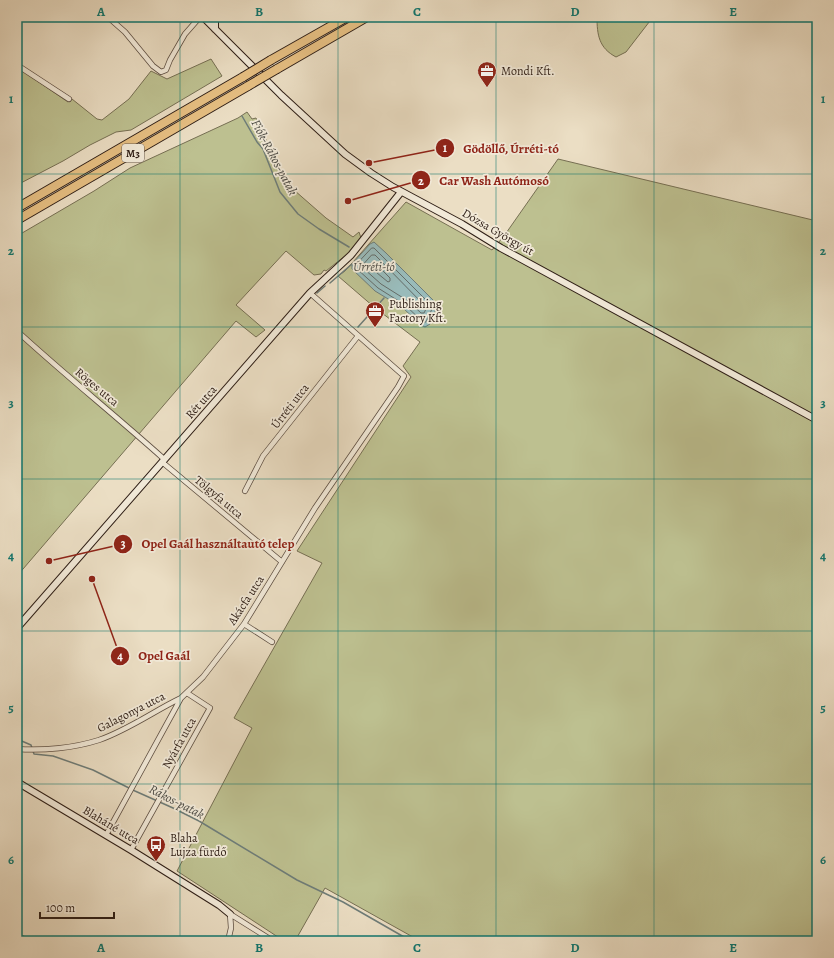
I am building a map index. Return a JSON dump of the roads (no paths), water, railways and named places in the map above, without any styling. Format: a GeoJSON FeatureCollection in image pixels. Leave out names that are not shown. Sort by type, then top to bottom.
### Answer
{"type":"FeatureCollection","features":[{"type":"Feature","properties":{"kind":"highway","name":"M3"},"geometry":{"type":"LineString","coordinates":[[17,208],[346,17]]}},
{"type":"Feature","properties":{"kind":"highway","name":"M3"},"geometry":{"type":"LineString","coordinates":[[17,220],[366,18]]}},
{"type":"Feature","properties":{"kind":"street"},"geometry":{"type":"LineString","coordinates":[[108,17],[125,32],[153,66],[161,72],[168,68],[170,60],[185,34],[201,17]]}},
{"type":"Feature","properties":{"kind":"street","name":"Dózsa György út"},"geometry":{"type":"LineString","coordinates":[[201,17],[216,29],[281,95],[345,154],[371,173],[401,192],[462,224],[527,262],[817,420]]}},
{"type":"Feature","properties":{"kind":"street"},"geometry":{"type":"LineString","coordinates":[[215,17],[216,29]]}},
{"type":"Feature","properties":{"kind":"street"},"geometry":{"type":"LineString","coordinates":[[17,65],[69,99]]}},
{"type":"Feature","properties":{"kind":"street","name":"Rét utca"},"geometry":{"type":"LineString","coordinates":[[17,628],[310,293],[351,255],[401,192]]}},
{"type":"Feature","properties":{"kind":"street"},"geometry":{"type":"LineString","coordinates":[[310,293],[358,336]]}},
{"type":"Feature","properties":{"kind":"street","name":"Röges utca"},"geometry":{"type":"LineString","coordinates":[[17,331],[53,364],[119,419],[163,461]]}},
{"type":"Feature","properties":{"kind":"street","name":"Akácfa utca"},"geometry":{"type":"LineString","coordinates":[[106,835],[181,698],[220,656],[244,624],[315,508],[394,393],[404,376],[358,336]]}},
{"type":"Feature","properties":{"kind":"street","name":"Úrréti utca"},"geometry":{"type":"LineString","coordinates":[[245,492],[263,456],[358,336]]}},
{"type":"Feature","properties":{"kind":"street","name":"Tölgyfa utca"},"geometry":{"type":"LineString","coordinates":[[163,461],[282,562]]}},
{"type":"Feature","properties":{"kind":"street"},"geometry":{"type":"LineString","coordinates":[[244,624],[272,642]]}},
{"type":"Feature","properties":{"kind":"street","name":"Nyárfa utca"},"geometry":{"type":"LineString","coordinates":[[131,850],[210,708],[187,693]]}},
{"type":"Feature","properties":{"kind":"street","name":"Galagonya utca"},"geometry":{"type":"LineString","coordinates":[[17,749],[33,750],[71,746],[99,740],[122,730],[181,698]]}},
{"type":"Feature","properties":{"kind":"street"},"geometry":{"type":"LineString","coordinates":[[17,794],[19,783]]}},
{"type":"Feature","properties":{"kind":"street","name":"Blaháné utca"},"geometry":{"type":"LineString","coordinates":[[19,783],[131,850],[273,941]]}},
{"type":"Feature","properties":{"kind":"street"},"geometry":{"type":"LineString","coordinates":[[228,941],[231,928],[230,914]]}},
{"type":"Feature","properties":{"kind":"street"},"geometry":{"type":"LineString","coordinates":[[17,936],[29,941]]}},
{"type":"Feature","properties":{"kind":"water","name":"Úrréti-tó"},"geometry":{"type":"Polygon","coordinates":[[[374,242],[434,301],[436,309],[430,324],[425,327],[421,325],[403,308],[375,291],[352,269],[352,264],[370,244],[374,242]]]}},
{"type":"Feature","properties":{"kind":"waterway","name":"Fiók-Rákos-patak"},"geometry":{"type":"LineString","coordinates":[[242,116],[257,142],[263,149],[280,192],[298,214],[349,247]]}},
{"type":"Feature","properties":{"kind":"waterway"},"geometry":{"type":"LineString","coordinates":[[330,283],[352,264]]}},
{"type":"Feature","properties":{"kind":"waterway"},"geometry":{"type":"LineString","coordinates":[[317,293],[325,286]]}},
{"type":"Feature","properties":{"kind":"waterway"},"geometry":{"type":"LineString","coordinates":[[358,327],[384,298]]}},
{"type":"Feature","properties":{"kind":"waterway","name":"Rákos-patak"},"geometry":{"type":"LineString","coordinates":[[17,739],[31,745],[34,754],[53,756],[93,770],[199,821],[297,880],[343,902],[411,941]]}},
{"type":"Feature","properties":{"kind":"place","name":"Mondi Kft."},"geometry":{"type":"Point","coordinates":[487,88]}},
{"type":"Feature","properties":{"kind":"place","name":"Gödöllő, Úrréti-tó"},"geometry":{"type":"Point","coordinates":[369,163]}},
{"type":"Feature","properties":{"kind":"place","name":"Car Wash Autómosó"},"geometry":{"type":"Point","coordinates":[348,201]}},
{"type":"Feature","properties":{"kind":"place","name":"Publishing Factory Kft."},"geometry":{"type":"Point","coordinates":[375,328]}},
{"type":"Feature","properties":{"kind":"place","name":"Opel Gaál használtautó telep"},"geometry":{"type":"Point","coordinates":[49,561]}},
{"type":"Feature","properties":{"kind":"place","name":"Opel Gaál"},"geometry":{"type":"Point","coordinates":[92,579]}},
{"type":"Feature","properties":{"kind":"place","name":"Blaha Lujza fürdő"},"geometry":{"type":"Point","coordinates":[156,862]}}]}
